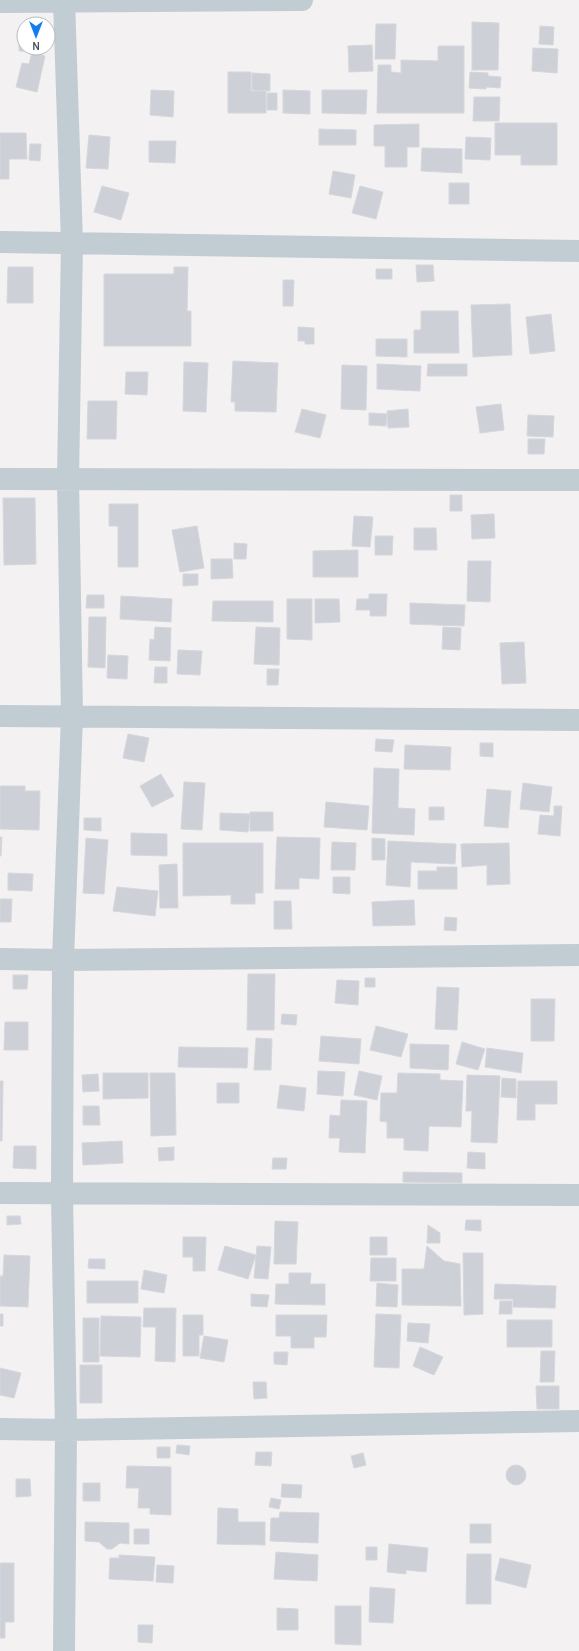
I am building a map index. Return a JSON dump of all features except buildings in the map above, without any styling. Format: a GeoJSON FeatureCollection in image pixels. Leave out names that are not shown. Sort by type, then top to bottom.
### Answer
{"type":"FeatureCollection","features":[{"type":"Feature","properties":{"kind":"street"},"geometry":{"type":"LineString","coordinates":[[0,2],[302,0]]}},
{"type":"Feature","properties":{"kind":"street"},"geometry":{"type":"LineString","coordinates":[[64,1],[72,243],[68,479],[72,716],[63,960],[62,1194],[66,1430],[64,1651]]}},
{"type":"Feature","properties":{"kind":"street"},"geometry":{"type":"LineString","coordinates":[[0,242],[579,251]]}},
{"type":"Feature","properties":{"kind":"street"},"geometry":{"type":"LineString","coordinates":[[0,479],[579,480]]}},
{"type":"Feature","properties":{"kind":"street"},"geometry":{"type":"LineString","coordinates":[[0,716],[579,720]]}},
{"type":"Feature","properties":{"kind":"street"},"geometry":{"type":"LineString","coordinates":[[0,959],[63,960],[579,955]]}},
{"type":"Feature","properties":{"kind":"street"},"geometry":{"type":"LineString","coordinates":[[0,1193],[579,1195]]}},
{"type":"Feature","properties":{"kind":"street"},"geometry":{"type":"LineString","coordinates":[[0,1429],[66,1430],[579,1421]]}}]}
